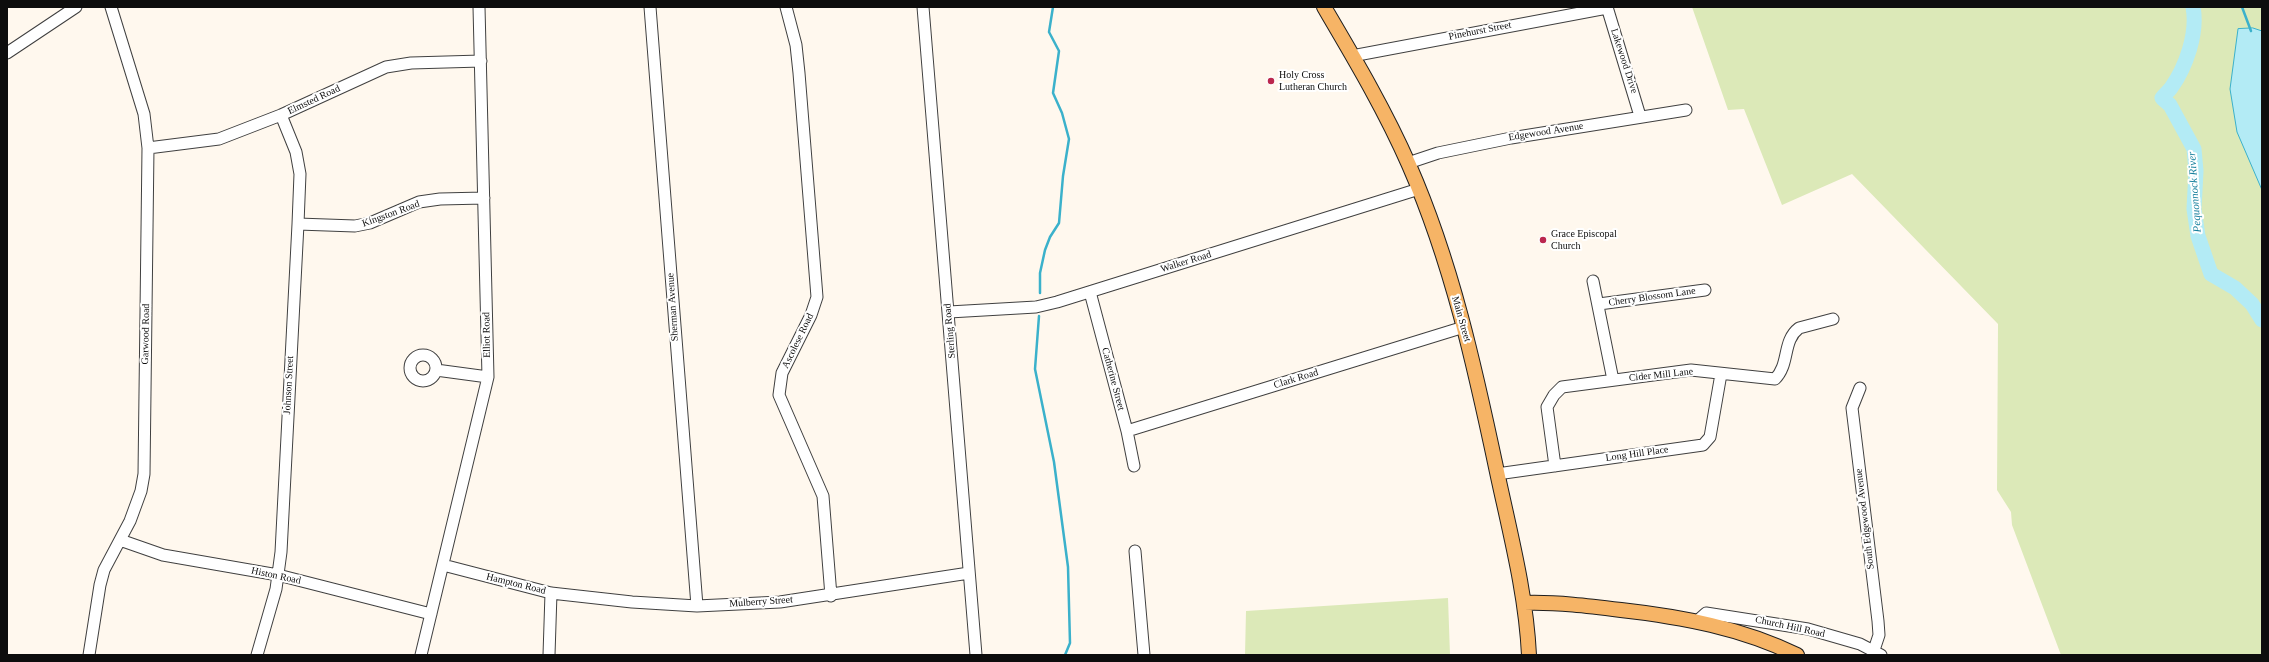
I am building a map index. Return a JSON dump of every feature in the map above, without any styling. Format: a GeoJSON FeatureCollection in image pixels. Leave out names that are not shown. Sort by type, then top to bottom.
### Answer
{"type":"FeatureCollection","features":[{"type":"Feature","properties":{"kind":"main road","name":"Main Street"},"geometry":{"type":"LineString","coordinates":[[1324,7],[1352,56],[1408,163],[1419,189],[1464,326],[1524,603],[1529,655]]}},
{"type":"Feature","properties":{"kind":"main road","name":"Church Hill Road"},"geometry":{"type":"LineString","coordinates":[[1524,603],[1591,606],[1697,621],[1754,636],[1797,655]]}},
{"type":"Feature","properties":{"kind":"street"},"geometry":{"type":"LineString","coordinates":[[7,53],[76,7]]}},
{"type":"Feature","properties":{"kind":"street","name":"Garwood Road"},"geometry":{"type":"LineString","coordinates":[[89,655],[100,585],[107,563],[137,504],[144,474],[148,148],[144,114],[111,7]]}},
{"type":"Feature","properties":{"kind":"street","name":"Elliot Road"},"geometry":{"type":"LineString","coordinates":[[421,655],[488,377],[479,7]]}},
{"type":"Feature","properties":{"kind":"street","name":"Sherman Avenue"},"geometry":{"type":"LineString","coordinates":[[650,7],[696,606]]}},
{"type":"Feature","properties":{"kind":"street","name":"Ascolese Road"},"geometry":{"type":"LineString","coordinates":[[786,7],[796,45],[799,73],[817,297],[811,315],[782,373],[780,395],[782,404],[823,496],[831,596]]}},
{"type":"Feature","properties":{"kind":"street","name":"Sterling Road"},"geometry":{"type":"LineString","coordinates":[[923,7],[976,655]]}},
{"type":"Feature","properties":{"kind":"street","name":"Pinehurst Street"},"geometry":{"type":"LineString","coordinates":[[1352,56],[1607,7]]}},
{"type":"Feature","properties":{"kind":"street","name":"Lakewood Drive"},"geometry":{"type":"LineString","coordinates":[[1607,7],[1640,116]]}},
{"type":"Feature","properties":{"kind":"street","name":"Elmsted Road"},"geometry":{"type":"LineString","coordinates":[[148,148],[219,139],[281,115],[386,67],[411,63],[480,61]]}},
{"type":"Feature","properties":{"kind":"street","name":"Edgewood Avenue"},"geometry":{"type":"LineString","coordinates":[[1408,163],[1470,146],[1640,116],[1686,110]]}},
{"type":"Feature","properties":{"kind":"street","name":"Johnson Street"},"geometry":{"type":"LineString","coordinates":[[257,655],[276,589],[278,575],[298,224],[300,174],[296,152],[281,115]]}},
{"type":"Feature","properties":{"kind":"street","name":"Walker Road"},"geometry":{"type":"LineString","coordinates":[[949,312],[1036,307],[1090,292],[1419,189]]}},
{"type":"Feature","properties":{"kind":"street","name":"Kingston Road"},"geometry":{"type":"LineString","coordinates":[[298,224],[355,226],[370,223],[424,201],[484,198]]}},
{"type":"Feature","properties":{"kind":"street"},"geometry":{"type":"LineString","coordinates":[[1593,281],[1599,304],[1613,380]]}},
{"type":"Feature","properties":{"kind":"street","name":"Cherry Blossom Lane"},"geometry":{"type":"LineString","coordinates":[[1599,304],[1705,290]]}},
{"type":"Feature","properties":{"kind":"street","name":"Catherine Street"},"geometry":{"type":"LineString","coordinates":[[1090,292],[1127,431],[1134,466]]}},
{"type":"Feature","properties":{"kind":"street","name":"Cider Mill Lane"},"geometry":{"type":"LineString","coordinates":[[1555,466],[1547,407],[1554,395],[1562,387],[1691,370],[1775,379],[1783,371],[1790,337],[1795,331],[1799,328],[1833,319]]}},
{"type":"Feature","properties":{"kind":"street","name":"Clark Road"},"geometry":{"type":"LineString","coordinates":[[1127,431],[1464,326]]}},
{"type":"Feature","properties":{"kind":"street"},"geometry":{"type":"LineString","coordinates":[[436,370],[488,377]]}},
{"type":"Feature","properties":{"kind":"street","name":"Long Hill Place"},"geometry":{"type":"LineString","coordinates":[[1497,474],[1703,445],[1710,437],[1721,374]]}},
{"type":"Feature","properties":{"kind":"street","name":"South Edgewood Avenue"},"geometry":{"type":"LineString","coordinates":[[1860,388],[1852,408],[1878,621],[1878,653]]}},
{"type":"Feature","properties":{"kind":"street","name":"Histon Road"},"geometry":{"type":"LineString","coordinates":[[120,540],[163,555],[278,575],[431,614]]}},
{"type":"Feature","properties":{"kind":"street"},"geometry":{"type":"LineString","coordinates":[[1135,551],[1144,655]]}},
{"type":"Feature","properties":{"kind":"street","name":"Hampton Road"},"geometry":{"type":"LineString","coordinates":[[443,565],[551,593],[549,655]]}},
{"type":"Feature","properties":{"kind":"street","name":"Mulberry Street"},"geometry":{"type":"LineString","coordinates":[[551,593],[632,602],[696,606],[780,602],[831,596],[969,573]]}},
{"type":"Feature","properties":{"kind":"street","name":"Church Hill Road"},"geometry":{"type":"LineString","coordinates":[[1697,621],[1706,613],[1734,616],[1808,629],[1878,653]]}},
{"type":"Feature","properties":{"kind":"green space"},"geometry":{"type":"Polygon","coordinates":[[[1692,7],[2262,7],[2262,655],[2061,655],[2012,525],[2011,512],[1997,490],[1998,324],[1852,174],[1782,205],[1744,109],[1728,110],[1692,7]]]}},
{"type":"Feature","properties":{"kind":"green space"},"geometry":{"type":"Polygon","coordinates":[[[1448,598],[1450,655],[1245,655],[1246,611],[1448,598]]]}},
{"type":"Feature","properties":{"kind":"water"},"geometry":{"type":"Polygon","coordinates":[[[2253,28],[2262,31],[2262,190],[2237,132],[2230,89],[2238,29],[2253,28]]]}},
{"type":"Feature","properties":{"kind":"waterway"},"geometry":{"type":"LineString","coordinates":[[1040,293],[1040,273],[1045,250],[1050,237],[1059,223],[1063,176],[1069,139],[1062,113],[1053,93],[1059,51],[1049,32],[1053,7]]}},
{"type":"Feature","properties":{"kind":"waterway","name":"Pequonnock River"},"geometry":{"type":"LineString","coordinates":[[2193,7],[2194,28],[2190,49],[2176,80],[2162,98],[2170,105],[2194,149],[2196,171],[2194,209],[2198,236],[2211,274],[2235,288],[2252,304],[2262,320]]}},
{"type":"Feature","properties":{"kind":"waterway"},"geometry":{"type":"LineString","coordinates":[[2242,7],[2251,31]]}},
{"type":"Feature","properties":{"kind":"waterway"},"geometry":{"type":"LineString","coordinates":[[1039,316],[1035,369],[1054,462],[1068,567],[1070,643],[1065,655]]}},
{"type":"Feature","properties":{"kind":"place","name":"Holy Cross Lutheran Church"},"geometry":{"type":"Point","coordinates":[1271,81]}},
{"type":"Feature","properties":{"kind":"place","name":"Grace Episcopal Church"},"geometry":{"type":"Point","coordinates":[1543,240]}}]}
